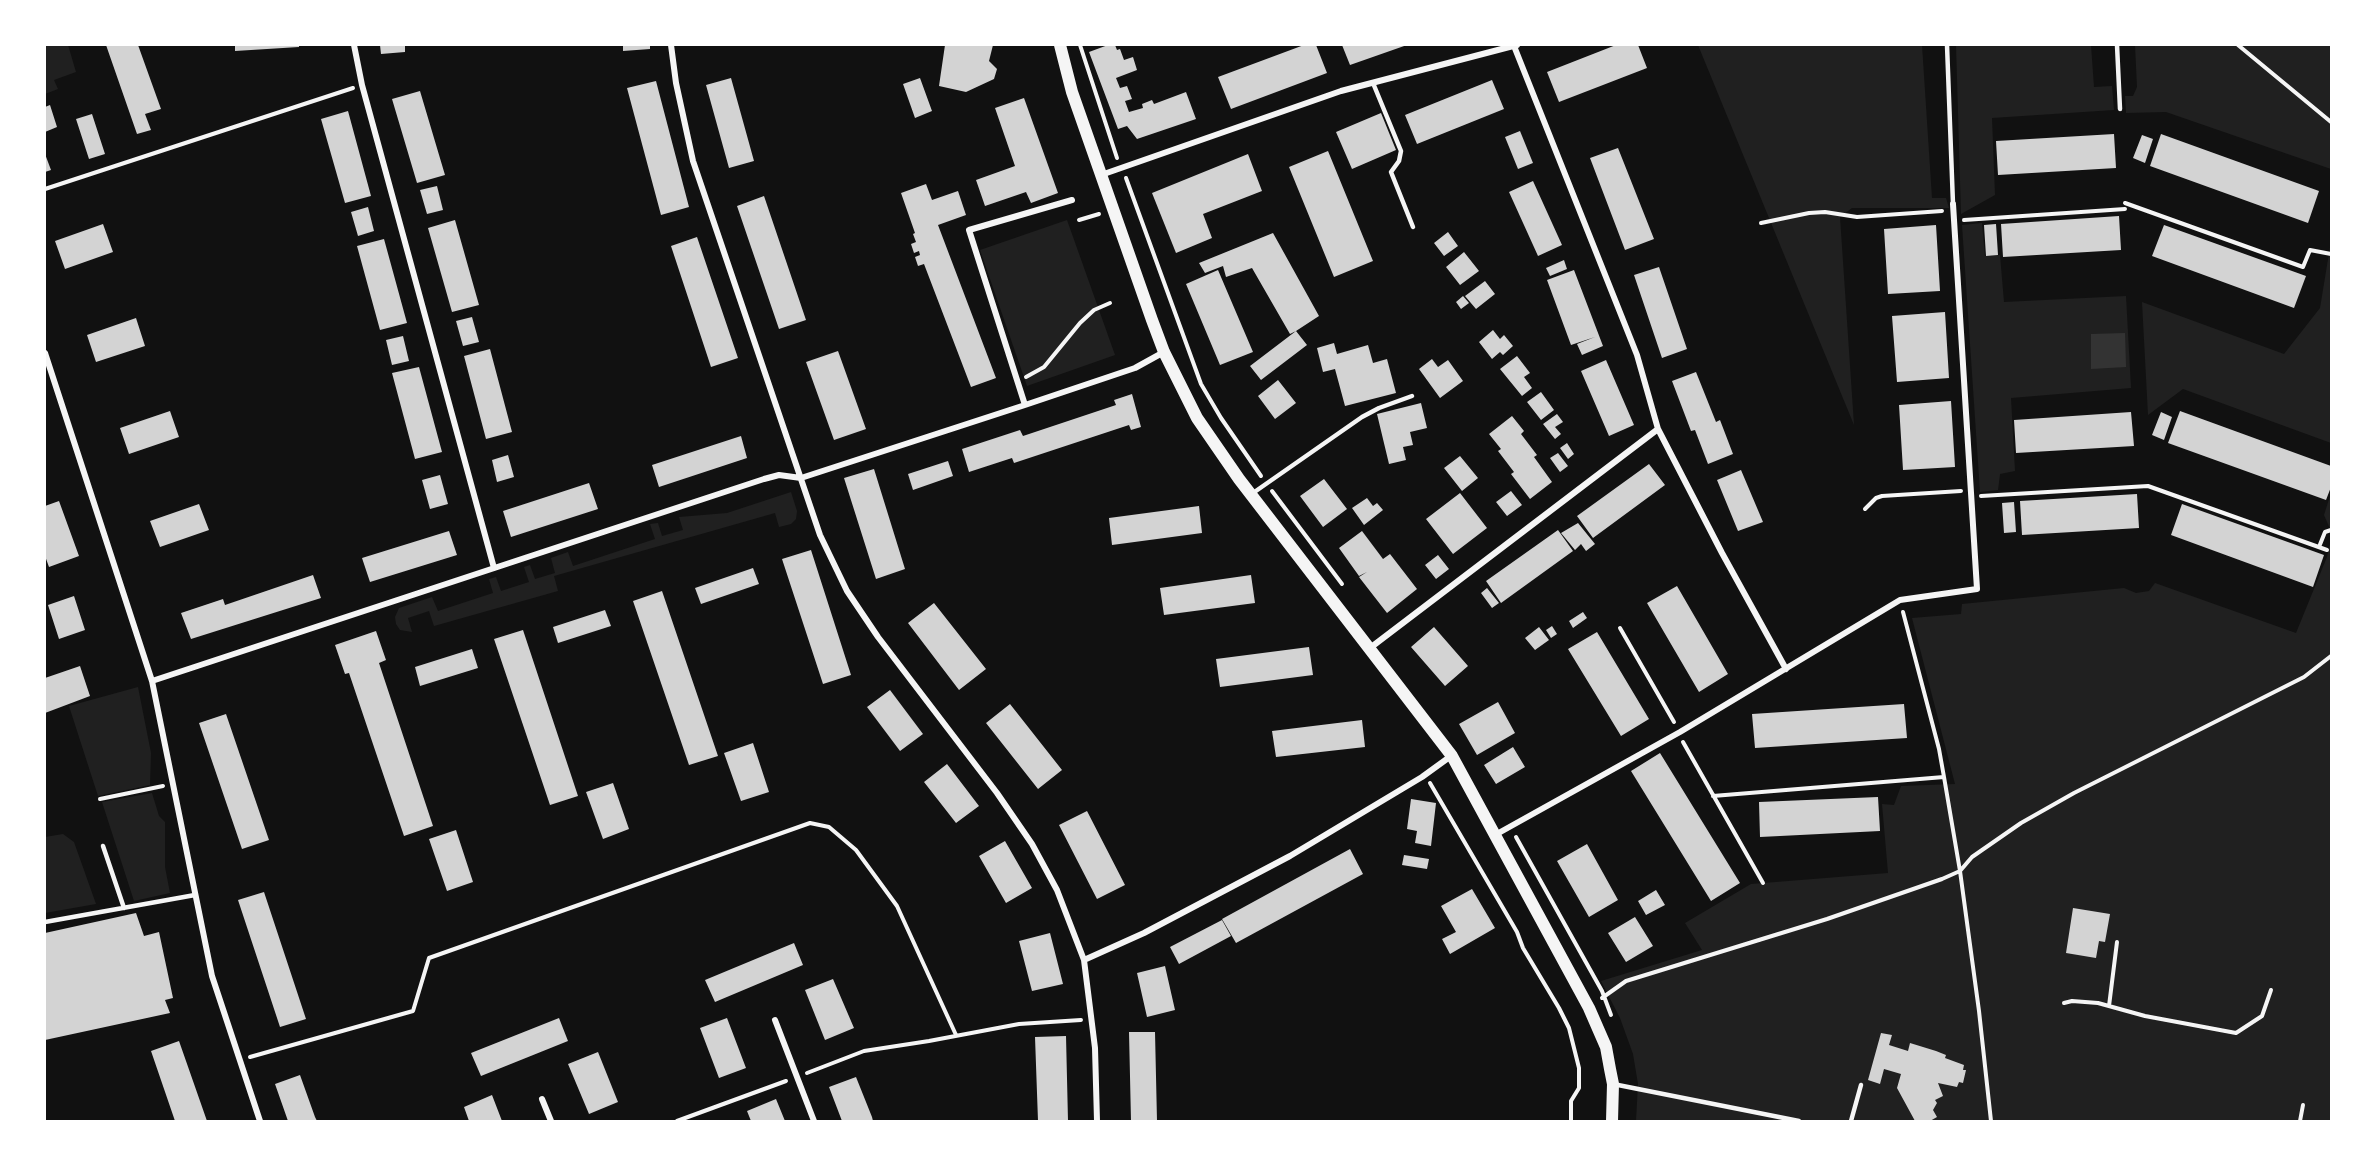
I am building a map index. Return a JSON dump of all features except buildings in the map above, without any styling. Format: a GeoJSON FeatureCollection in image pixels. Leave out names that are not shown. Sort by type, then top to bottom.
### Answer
{"type":"FeatureCollection","features":[{"type":"Feature","properties":{"kind":"main road"},"geometry":{"type":"LineString","coordinates":[[1059,45],[1072,92],[1164,352],[1197,418],[1251,495],[1452,756],[1589,1008],[1606,1047],[1613,1084],[1612,1121]]}},
{"type":"Feature","properties":{"kind":"street"},"geometry":{"type":"LineString","coordinates":[[354,45],[362,85],[494,568]]}},
{"type":"Feature","properties":{"kind":"street"},"geometry":{"type":"LineString","coordinates":[[670,45],[693,160],[820,535],[848,591],[878,637],[957,740],[1032,844],[1057,890],[1084,960],[1095,1048],[1097,1121]]}},
{"type":"Feature","properties":{"kind":"street"},"geometry":{"type":"LineString","coordinates":[[1479,45],[1482,53]]}},
{"type":"Feature","properties":{"kind":"street"},"geometry":{"type":"LineString","coordinates":[[1101,175],[1341,91],[1516,46],[1636,355],[1658,429],[1722,553],[1786,669]]}},
{"type":"Feature","properties":{"kind":"street"},"geometry":{"type":"LineString","coordinates":[[1025,405],[969,230],[1072,200]]}},
{"type":"Feature","properties":{"kind":"street"},"geometry":{"type":"LineString","coordinates":[[1495,836],[1680,732],[1900,600],[1977,590],[1953,207]]}},
{"type":"Feature","properties":{"kind":"street"},"geometry":{"type":"LineString","coordinates":[[152,681],[779,475],[801,478],[1134,368],[1164,352]]}},
{"type":"Feature","properties":{"kind":"street"},"geometry":{"type":"LineString","coordinates":[[45,353],[152,681],[212,976],[260,1121]]}},
{"type":"Feature","properties":{"kind":"street"},"geometry":{"type":"LineString","coordinates":[[1370,648],[1658,429]]}},
{"type":"Feature","properties":{"kind":"street"},"geometry":{"type":"LineString","coordinates":[[1084,960],[1144,933],[1290,856],[1422,777],[1452,756]]}},
{"type":"Feature","properties":{"kind":"street"},"geometry":{"type":"LineString","coordinates":[[775,1020],[814,1121]]}},
{"type":"Feature","properties":{"kind":"street"},"geometry":{"type":"LineString","coordinates":[[542,1098],[551,1121]]}},
{"type":"Feature","properties":{"kind":"lane"},"geometry":{"type":"LineString","coordinates":[[1947,45],[1953,207]]}},
{"type":"Feature","properties":{"kind":"lane"},"geometry":{"type":"LineString","coordinates":[[2116,45],[2120,109]]}},
{"type":"Feature","properties":{"kind":"lane"},"geometry":{"type":"LineString","coordinates":[[1373,83],[1401,151],[1399,161],[1391,172],[1413,227]]}},
{"type":"Feature","properties":{"kind":"lane"},"geometry":{"type":"LineString","coordinates":[[1251,495],[1362,417],[1412,396]]}},
{"type":"Feature","properties":{"kind":"lane"},"geometry":{"type":"LineString","coordinates":[[103,846],[124,908]]}},
{"type":"Feature","properties":{"kind":"lane"},"geometry":{"type":"LineString","coordinates":[[45,922],[195,895]]}},
{"type":"Feature","properties":{"kind":"lane"},"geometry":{"type":"LineString","coordinates":[[1613,1084],[1799,1121]]}},
{"type":"Feature","properties":{"kind":"lane"},"geometry":{"type":"LineString","coordinates":[[1851,1121],[1861,1085]]}},
{"type":"Feature","properties":{"kind":"path"},"geometry":{"type":"LineString","coordinates":[[1080,45],[1112,144],[1201,384],[1221,418],[1267,484],[1346,590]]}},
{"type":"Feature","properties":{"kind":"path"},"geometry":{"type":"LineString","coordinates":[[2238,45],[2331,122]]}},
{"type":"Feature","properties":{"kind":"path"},"geometry":{"type":"LineString","coordinates":[[45,189],[362,85]]}},
{"type":"Feature","properties":{"kind":"path"},"geometry":{"type":"LineString","coordinates":[[1954,220],[2125,206],[2303,267],[2310,250],[2331,254]]}},
{"type":"Feature","properties":{"kind":"path"},"geometry":{"type":"LineString","coordinates":[[1761,224],[1809,213],[1857,217],[1953,207]]}},
{"type":"Feature","properties":{"kind":"path"},"geometry":{"type":"LineString","coordinates":[[1018,382],[1044,367],[1080,323],[1094,310],[1110,303]]}},
{"type":"Feature","properties":{"kind":"path"},"geometry":{"type":"LineString","coordinates":[[1865,509],[1876,498],[1882,496],[2148,486],[2327,550]]}},
{"type":"Feature","properties":{"kind":"path"},"geometry":{"type":"LineString","coordinates":[[2319,547],[2325,532],[2331,530]]}},
{"type":"Feature","properties":{"kind":"path"},"geometry":{"type":"LineString","coordinates":[[1900,600],[1939,749],[1944,777],[1960,871],[1991,1121]]}},
{"type":"Feature","properties":{"kind":"path"},"geometry":{"type":"LineString","coordinates":[[1620,628],[1763,883]]}},
{"type":"Feature","properties":{"kind":"path"},"geometry":{"type":"LineString","coordinates":[[1589,1008],[1626,981],[1827,919],[1960,871],[1972,857],[2020,823],[2074,793],[2304,678],[2331,656]]}},
{"type":"Feature","properties":{"kind":"path"},"geometry":{"type":"LineString","coordinates":[[1422,777],[1433,786],[1439,796],[1569,1028],[1579,1068],[1579,1088],[1570,1101],[1571,1121]]}},
{"type":"Feature","properties":{"kind":"path"},"geometry":{"type":"LineString","coordinates":[[1713,796],[1944,777]]}},
{"type":"Feature","properties":{"kind":"path"},"geometry":{"type":"LineString","coordinates":[[100,799],[173,784]]}},
{"type":"Feature","properties":{"kind":"path"},"geometry":{"type":"LineString","coordinates":[[239,1060],[413,1011],[429,958],[810,823],[829,827],[856,850],[897,906],[956,1035]]}},
{"type":"Feature","properties":{"kind":"path"},"geometry":{"type":"LineString","coordinates":[[1510,827],[1604,997],[1612,1019]]}},
{"type":"Feature","properties":{"kind":"path"},"geometry":{"type":"LineString","coordinates":[[2109,1006],[2117,942]]}},
{"type":"Feature","properties":{"kind":"path"},"geometry":{"type":"LineString","coordinates":[[2064,1003],[2073,1001],[2109,1006],[2145,1016],[2236,1033],[2262,1016],[2271,990]]}},
{"type":"Feature","properties":{"kind":"path"},"geometry":{"type":"LineString","coordinates":[[677,1121],[864,1051],[1019,1024],[1071,1021]]}},
{"type":"Feature","properties":{"kind":"path"},"geometry":{"type":"LineString","coordinates":[[2300,1121],[2303,1105]]}},
{"type":"Feature","properties":{"kind":"shaded area"},"geometry":{"type":"Polygon","coordinates":[[[45,45],[68,45],[76,72],[54,80],[58,89],[45,94],[45,45]]]}},
{"type":"Feature","properties":{"kind":"shaded area"},"geometry":{"type":"Polygon","coordinates":[[[1698,45],[1922,45],[1932,198],[1946,198],[1949,208],[1852,208],[1840,217],[1854,425],[1698,45]]]}},
{"type":"Feature","properties":{"kind":"shaded area"},"geometry":{"type":"Polygon","coordinates":[[[1956,45],[2091,45],[2094,87],[2112,86],[2114,110],[1992,118],[1995,195],[1961,214],[1956,45]]]}},
{"type":"Feature","properties":{"kind":"shaded area"},"geometry":{"type":"Polygon","coordinates":[[[2135,45],[2331,45],[2331,169],[2166,112],[2126,113],[2125,96],[2133,96],[2137,87],[2135,45]]]}},
{"type":"Feature","properties":{"kind":"shaded area"},"geometry":{"type":"Polygon","coordinates":[[[1067,220],[1115,355],[1027,386],[980,250],[1067,220]]]}},
{"type":"Feature","properties":{"kind":"shaded area"},"geometry":{"type":"Polygon","coordinates":[[[1982,223],[1985,256],[2000,255],[2004,302],[2126,296],[2131,388],[2011,398],[2015,471],[2000,474],[1998,490],[1980,492],[1962,225],[1982,223]]]}},
{"type":"Feature","properties":{"kind":"shaded area"},"geometry":{"type":"Polygon","coordinates":[[[2331,241],[2331,443],[2183,389],[2148,415],[2142,302],[2284,354],[2320,308],[2331,241]]]}},
{"type":"Feature","properties":{"kind":"shaded area"},"geometry":{"type":"Polygon","coordinates":[[[2125,333],[2126,367],[2091,369],[2091,334],[2125,333]]]}},
{"type":"Feature","properties":{"kind":"shaded area"},"geometry":{"type":"Polygon","coordinates":[[[791,492],[797,511],[796,519],[791,524],[779,527],[775,513],[554,576],[558,591],[434,626],[429,611],[408,618],[412,632],[400,630],[396,624],[395,617],[399,608],[432,597],[438,611],[493,593],[489,579],[496,577],[501,591],[529,582],[524,567],[530,565],[535,579],[555,573],[551,558],[568,552],[573,566],[655,539],[650,524],[658,523],[662,536],[683,530],[679,517],[727,513],[791,492]]]}},
{"type":"Feature","properties":{"kind":"shaded area"},"geometry":{"type":"Polygon","coordinates":[[[2331,493],[2331,531],[2324,515],[2331,493]]]}},
{"type":"Feature","properties":{"kind":"shaded area"},"geometry":{"type":"Polygon","coordinates":[[[2331,540],[2331,1121],[1636,1121],[1638,1084],[1633,1054],[1620,1018],[1601,981],[1702,950],[1685,923],[1751,884],[1888,873],[1882,804],[1894,805],[1901,786],[1955,784],[1912,618],[1961,614],[1962,604],[2124,588],[2136,593],[2149,591],[2155,583],[2296,633],[2327,557],[2331,540]]]}},
{"type":"Feature","properties":{"kind":"shaded area"},"geometry":{"type":"Polygon","coordinates":[[[138,687],[151,753],[150,785],[98,796],[69,706],[138,687]]]}},
{"type":"Feature","properties":{"kind":"shaded area"},"geometry":{"type":"Polygon","coordinates":[[[152,793],[159,816],[165,822],[165,867],[170,893],[134,901],[102,802],[152,793]]]}},
{"type":"Feature","properties":{"kind":"shaded area"},"geometry":{"type":"Polygon","coordinates":[[[63,834],[74,842],[96,904],[45,913],[45,837],[63,834]]]}}]}
